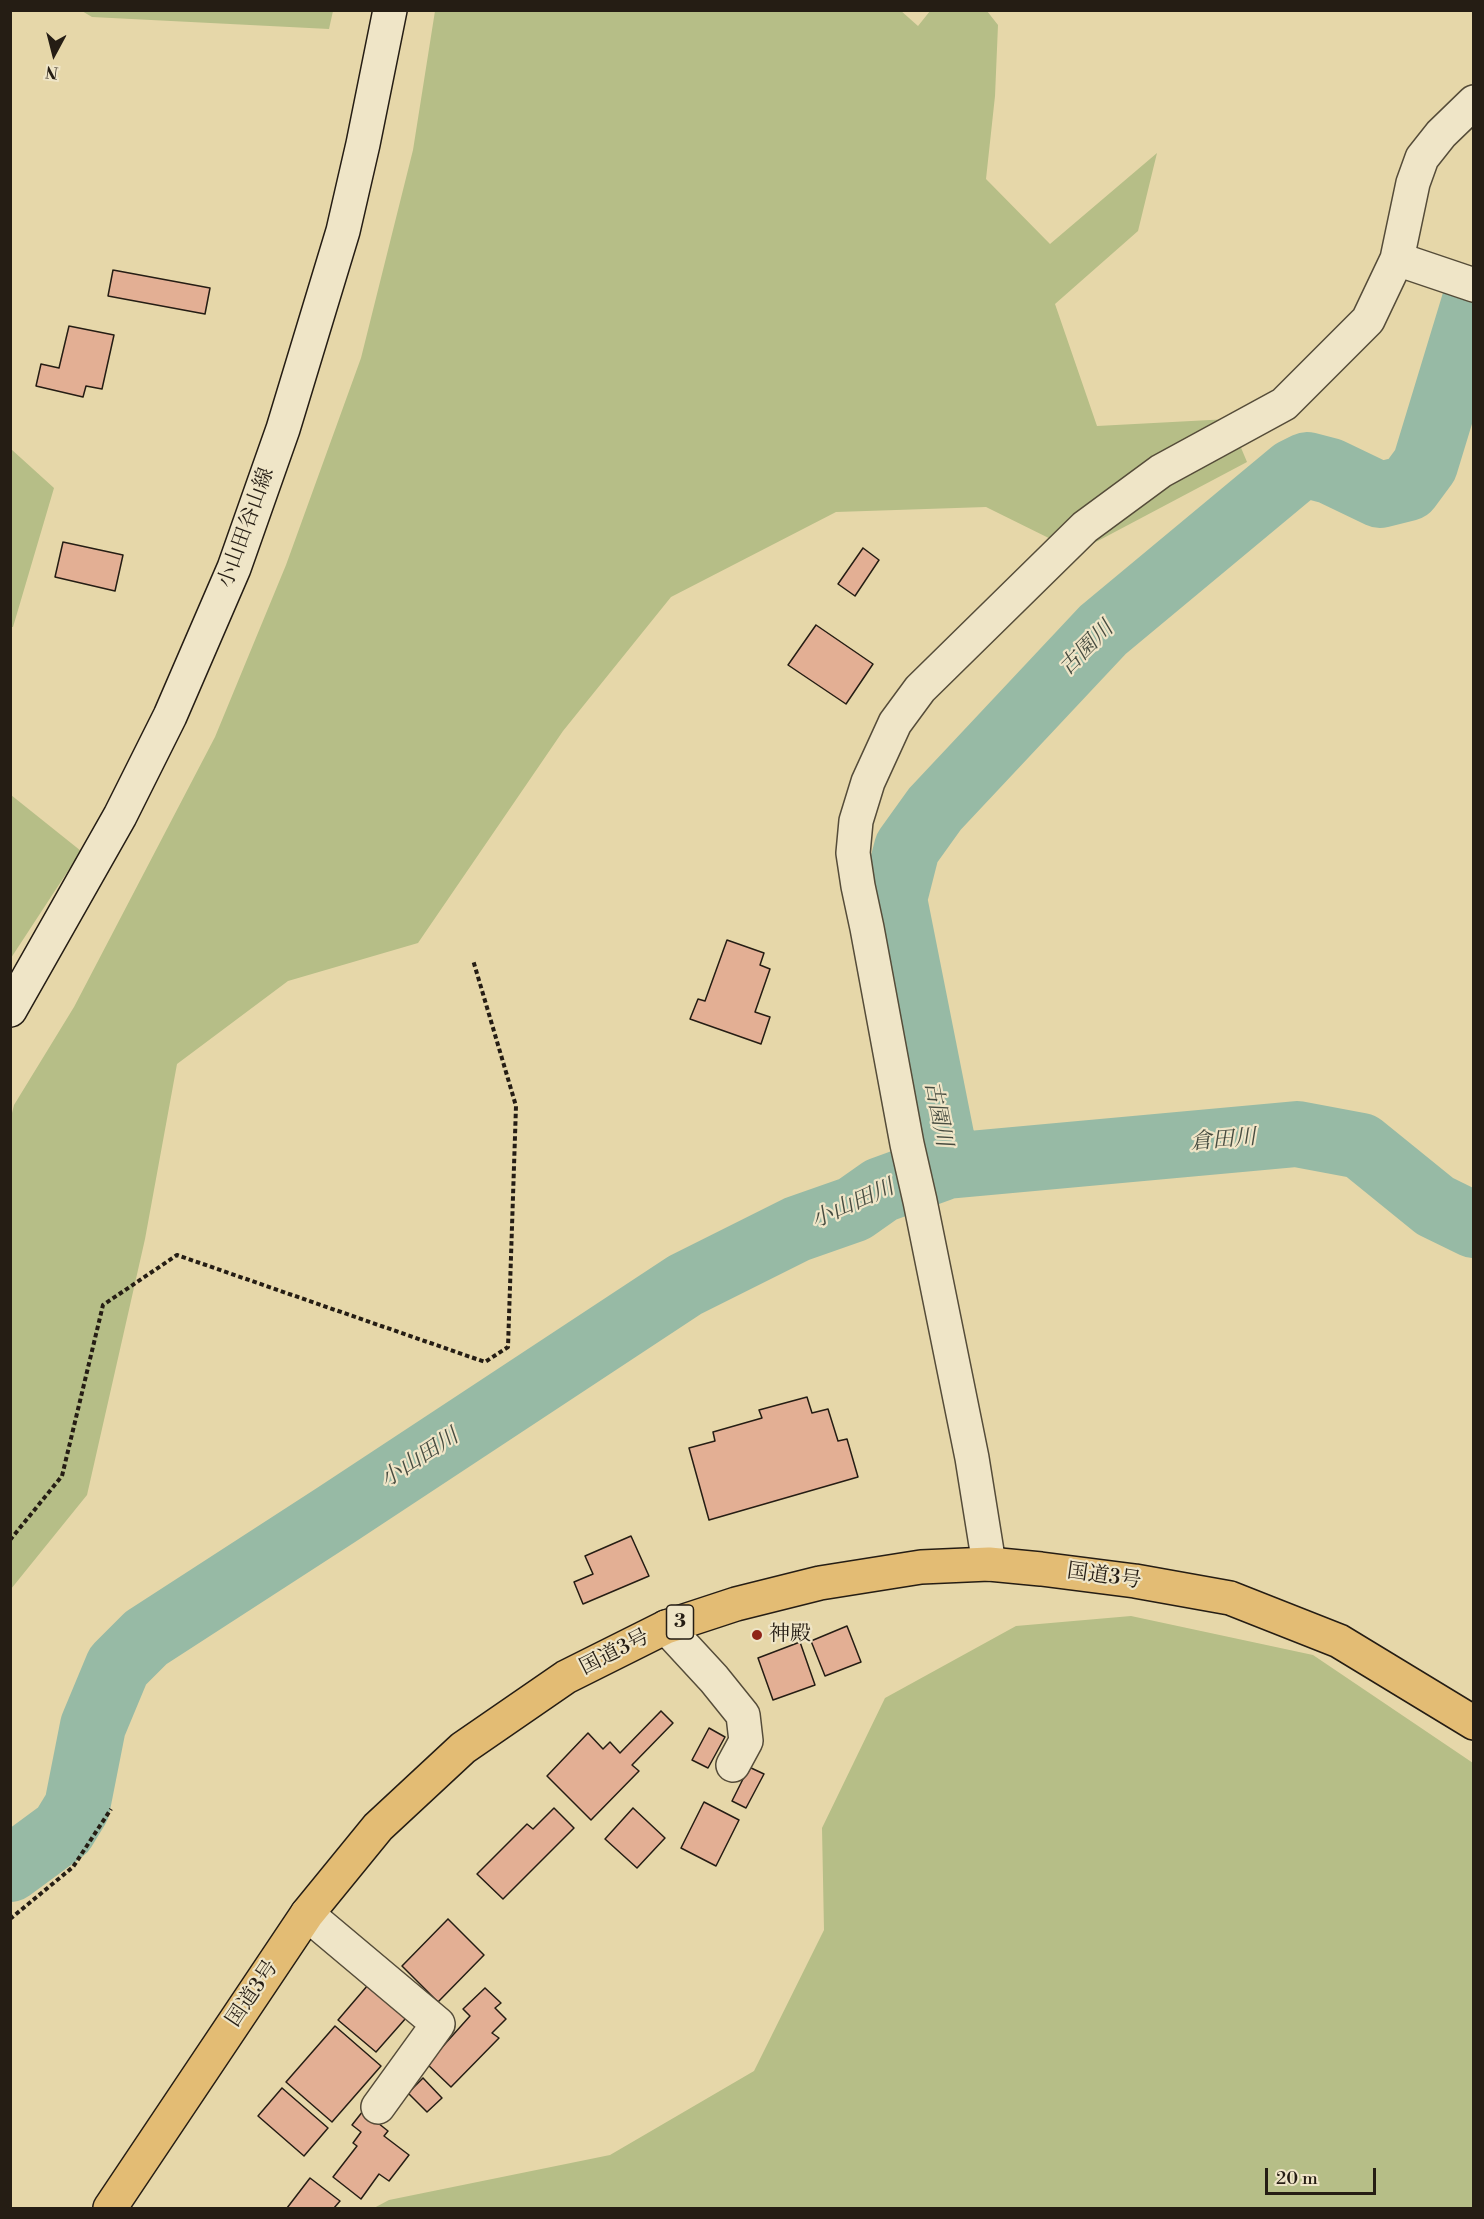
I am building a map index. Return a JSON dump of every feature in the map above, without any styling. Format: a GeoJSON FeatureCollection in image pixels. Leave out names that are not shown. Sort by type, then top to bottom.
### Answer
{"type":"FeatureCollection","features":[{"type":"Feature","properties":{"kind":"highway","name":"国道3号"},"geometry":{"type":"LineString","coordinates":[[110,2208],[307,1914],[378,1827],[463,1748],[566,1677],[666,1627],[736,1604],[820,1583],[921,1567],[989,1564],[1135,1581],[1230,1598],[1339,1641],[1473,1723]]}},
{"type":"Feature","properties":{"kind":"street","name":"小山田谷山線"},"geometry":{"type":"LineString","coordinates":[[10,1010],[120,816],[170,716],[234,568],[283,429],[340,242],[363,144],[390,10]]}},
{"type":"Feature","properties":{"kind":"street"},"geometry":{"type":"LineString","coordinates":[[989,1564],[972,1458],[907,1144],[858,886],[853,853],[856,821],[868,782],[895,723],[920,689],[1085,527],[1161,471],[1284,404],[1368,320],[1397,260],[1413,183],[1422,158],[1441,134],[1473,102]]}},
{"type":"Feature","properties":{"kind":"street"},"geometry":{"type":"LineString","coordinates":[[1397,260],[1472,284]]}},
{"type":"Feature","properties":{"kind":"street"},"geometry":{"type":"LineString","coordinates":[[666,1627],[714,1679],[743,1715],[746,1741],[733,1766]]}},
{"type":"Feature","properties":{"kind":"street"},"geometry":{"type":"LineString","coordinates":[[307,1914],[438,2024],[378,2107]]}},
{"type":"Feature","properties":{"kind":"path"},"geometry":{"type":"LineString","coordinates":[[10,1540],[62,1476],[103,1305],[177,1255],[485,1362],[508,1347],[516,1106],[473,960]]}},
{"type":"Feature","properties":{"kind":"path"},"geometry":{"type":"LineString","coordinates":[[10,1919],[74,1867],[111,1809]]}},
{"type":"Feature","properties":{"kind":"green space"},"geometry":{"type":"Polygon","coordinates":[[[900,10],[918,26],[930,11],[987,11],[998,25],[995,96],[986,179],[1050,244],[1157,153],[1138,231],[1055,304],[1097,426],[1229,419],[1247,462],[1077,552],[986,507],[836,512],[671,597],[563,731],[418,943],[288,981],[177,1064],[145,1239],[87,1495],[11,1589],[11,1117],[14,1105],[74,1007],[215,737],[286,565],[361,358],[413,150],[435,11],[900,10]]]}},
{"type":"Feature","properties":{"kind":"green space"},"geometry":{"type":"Polygon","coordinates":[[[82,11],[333,11],[329,29],[92,17],[82,11]]]}},
{"type":"Feature","properties":{"kind":"green space"},"geometry":{"type":"Polygon","coordinates":[[[11,449],[54,488],[13,627],[10,627],[11,449]]]}},
{"type":"Feature","properties":{"kind":"green space"},"geometry":{"type":"Polygon","coordinates":[[[11,795],[81,851],[11,958],[11,795]]]}},
{"type":"Feature","properties":{"kind":"green space"},"geometry":{"type":"Polygon","coordinates":[[[1131,1616],[1313,1655],[1473,1763],[1473,2208],[374,2208],[389,2200],[610,2155],[754,2071],[824,1930],[822,1828],[885,1698],[1016,1626],[1131,1616]]]}},
{"type":"Feature","properties":{"kind":"building"},"geometry":{"type":"Polygon","coordinates":[[[113,270],[210,288],[205,314],[108,296],[113,270]]]}},
{"type":"Feature","properties":{"kind":"building"},"geometry":{"type":"Polygon","coordinates":[[[69,326],[114,335],[102,389],[86,386],[83,397],[36,386],[41,364],[59,368],[69,326]]]}},
{"type":"Feature","properties":{"kind":"building"},"geometry":{"type":"Polygon","coordinates":[[[63,542],[123,555],[115,591],[55,577],[63,542]]]}},
{"type":"Feature","properties":{"kind":"building"},"geometry":{"type":"Polygon","coordinates":[[[863,548],[879,560],[855,596],[838,584],[863,548]]]}},
{"type":"Feature","properties":{"kind":"building"},"geometry":{"type":"Polygon","coordinates":[[[816,625],[873,664],[846,704],[788,665],[816,625]]]}},
{"type":"Feature","properties":{"kind":"building"},"geometry":{"type":"Polygon","coordinates":[[[727,940],[764,953],[760,965],[770,969],[755,1012],[770,1017],[761,1044],[690,1019],[698,999],[705,1001],[727,940]]]}},
{"type":"Feature","properties":{"kind":"building"},"geometry":{"type":"Polygon","coordinates":[[[807,1397],[812,1413],[828,1409],[838,1441],[847,1439],[858,1477],[709,1520],[689,1448],[715,1441],[713,1432],[762,1418],[759,1410],[807,1397]]]}},
{"type":"Feature","properties":{"kind":"building"},"geometry":{"type":"Polygon","coordinates":[[[631,1536],[649,1576],[583,1604],[574,1582],[593,1574],[585,1556],[631,1536]]]}},
{"type":"Feature","properties":{"kind":"building"},"geometry":{"type":"Polygon","coordinates":[[[847,1626],[861,1662],[825,1676],[811,1641],[847,1626]]]}},
{"type":"Feature","properties":{"kind":"building"},"geometry":{"type":"Polygon","coordinates":[[[800,1642],[815,1685],[773,1700],[758,1658],[800,1642]]]}},
{"type":"Feature","properties":{"kind":"building"},"geometry":{"type":"Polygon","coordinates":[[[661,1711],[673,1723],[632,1765],[639,1771],[591,1820],[547,1776],[588,1733],[603,1749],[610,1742],[620,1753],[661,1711]]]}},
{"type":"Feature","properties":{"kind":"building"},"geometry":{"type":"Polygon","coordinates":[[[709,1728],[725,1737],[708,1768],[692,1760],[709,1728]]]}},
{"type":"Feature","properties":{"kind":"building"},"geometry":{"type":"Polygon","coordinates":[[[749,1767],[764,1774],[746,1808],[732,1801],[749,1767]]]}},
{"type":"Feature","properties":{"kind":"building"},"geometry":{"type":"Polygon","coordinates":[[[704,1802],[739,1820],[716,1866],[681,1848],[704,1802]]]}},
{"type":"Feature","properties":{"kind":"building"},"geometry":{"type":"Polygon","coordinates":[[[554,1808],[574,1828],[503,1899],[477,1874],[527,1824],[533,1829],[554,1808]]]}},
{"type":"Feature","properties":{"kind":"building"},"geometry":{"type":"Polygon","coordinates":[[[633,1808],[665,1838],[637,1868],[605,1839],[633,1808]]]}},
{"type":"Feature","properties":{"kind":"building"},"geometry":{"type":"Polygon","coordinates":[[[448,1919],[484,1955],[438,2002],[402,1966],[448,1919]]]}},
{"type":"Feature","properties":{"kind":"building"},"geometry":{"type":"Polygon","coordinates":[[[368,1985],[406,2018],[376,2052],[338,2020],[368,1985]]]}},
{"type":"Feature","properties":{"kind":"building"},"geometry":{"type":"Polygon","coordinates":[[[485,1988],[501,2003],[495,2008],[506,2019],[492,2033],[499,2038],[451,2087],[427,2064],[470,2016],[463,2009],[485,1988]]]}},
{"type":"Feature","properties":{"kind":"building"},"geometry":{"type":"Polygon","coordinates":[[[335,2026],[381,2066],[332,2122],[286,2082],[335,2026]]]}},
{"type":"Feature","properties":{"kind":"building"},"geometry":{"type":"Polygon","coordinates":[[[423,2078],[442,2098],[427,2112],[408,2093],[423,2078]]]}},
{"type":"Feature","properties":{"kind":"building"},"geometry":{"type":"Polygon","coordinates":[[[282,2088],[328,2128],[304,2156],[258,2116],[282,2088]]]}},
{"type":"Feature","properties":{"kind":"building"},"geometry":{"type":"Polygon","coordinates":[[[363,2111],[388,2131],[384,2136],[409,2155],[389,2181],[379,2174],[361,2199],[333,2177],[357,2146],[353,2143],[361,2132],[352,2125],[363,2111]]]}},
{"type":"Feature","properties":{"kind":"building"},"geometry":{"type":"Polygon","coordinates":[[[310,2178],[340,2201],[334,2208],[287,2208],[310,2178]]]}},
{"type":"Feature","properties":{"kind":"waterway","name":"古園川"},"geometry":{"type":"LineString","coordinates":[[947,1166],[894,899],[907,848],[935,809],[1103,630],[1293,472],[1307,465],[1330,471],[1380,495],[1408,488],[1425,465],[1474,304]]}},
{"type":"Feature","properties":{"kind":"waterway","name":"小山田川"},"geometry":{"type":"LineString","coordinates":[[10,1869],[63,1830],[77,1807],[93,1726],[118,1666],[146,1638],[685,1285],[797,1229],[854,1209],[881,1190],[947,1166],[1297,1134],[1361,1146],[1435,1206],[1474,1225]]}},
{"type":"Feature","properties":{"kind":"place","name":"神殿"},"geometry":{"type":"Point","coordinates":[757,1635]}},
{"type":"Feature","properties":{"kind":"water label","name":"倉田川"},"geometry":{"type":"Point","coordinates":[1223,1141]}}]}
